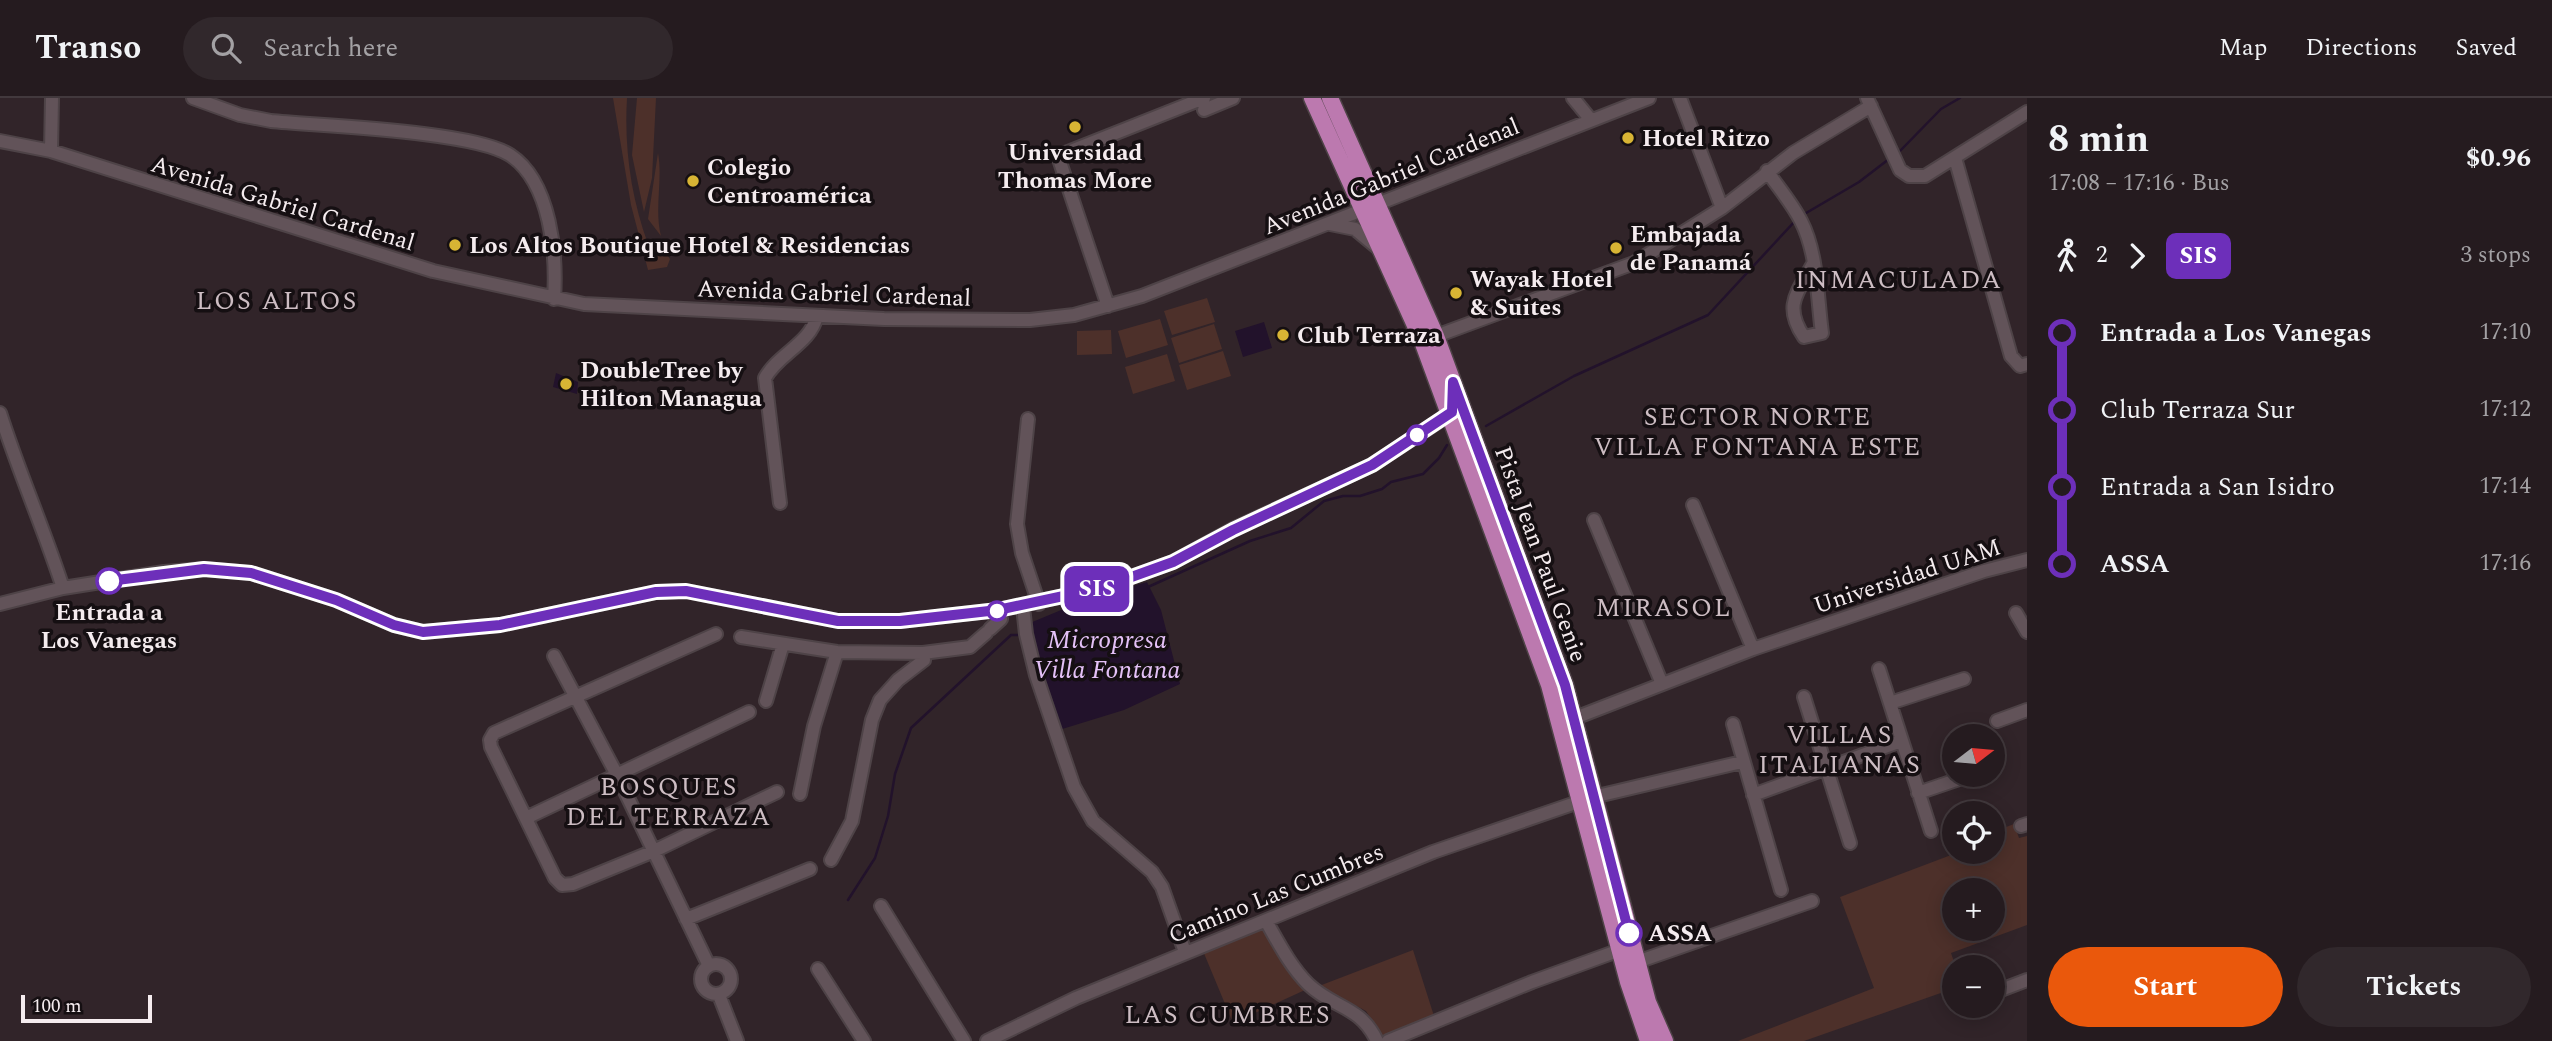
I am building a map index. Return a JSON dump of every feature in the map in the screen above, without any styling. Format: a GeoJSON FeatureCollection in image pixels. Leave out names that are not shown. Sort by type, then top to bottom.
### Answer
{"type":"FeatureCollection","features":[{"type":"Feature","properties":{"kind":"main road","name":"Pista Jean Paul Genie"},"geometry":{"type":"LineString","coordinates":[[1312,98],[1372,207],[1384,255],[1453,382],[1490,483],[1567,717],[1588,799],[1607,900],[1649,1041]]}},
{"type":"Feature","properties":{"kind":"main road","name":"Pista Jean Paul Genie"},"geometry":{"type":"LineString","coordinates":[[1330,98],[1372,207],[1429,339],[1450,414],[1567,717]]}},
{"type":"Feature","properties":{"kind":"main road"},"geometry":{"type":"LineString","coordinates":[[1453,382],[1454,404],[1450,414],[1456,414],[1460,419],[1476,459],[1490,483]]}},
{"type":"Feature","properties":{"kind":"main road"},"geometry":{"type":"LineString","coordinates":[[1588,799],[1606,865],[1615,882],[1648,1002],[1665,1041]]}},
{"type":"Feature","properties":{"kind":"main road"},"geometry":{"type":"LineString","coordinates":[[1607,900],[1618,920],[1629,958],[1637,962]]}},
{"type":"Feature","properties":{"kind":"main road"},"geometry":{"type":"LineString","coordinates":[[1637,962],[1632,971],[1649,1041]]}},
{"type":"Feature","properties":{"kind":"street"},"geometry":{"type":"LineString","coordinates":[[51,151],[52,98]]}},
{"type":"Feature","properties":{"kind":"street"},"geometry":{"type":"LineString","coordinates":[[193,98],[240,115],[271,121],[463,140],[508,153],[521,164],[534,182],[542,202],[551,240],[554,299]]}},
{"type":"Feature","properties":{"kind":"street"},"geometry":{"type":"LineString","coordinates":[[1108,306],[1058,156],[1204,104],[1233,98]]}},
{"type":"Feature","properties":{"kind":"street"},"geometry":{"type":"LineString","coordinates":[[1573,98],[1591,120]]}},
{"type":"Feature","properties":{"kind":"street","name":"Avenida Gabriel Cardenal"},"geometry":{"type":"LineString","coordinates":[[0,141],[51,151],[433,271],[554,299],[584,304],[817,316],[1030,320],[1074,315],[1108,306],[1330,224],[1649,98]]}},
{"type":"Feature","properties":{"kind":"street"},"geometry":{"type":"LineString","coordinates":[[1680,98],[1722,208]]}},
{"type":"Feature","properties":{"kind":"street"},"geometry":{"type":"LineString","coordinates":[[1429,339],[1634,263],[1722,208],[1768,171],[1869,102],[1900,170],[1909,176],[1924,176],[2027,112]]}},
{"type":"Feature","properties":{"kind":"street"},"geometry":{"type":"LineString","coordinates":[[1955,158],[2011,356],[2020,366],[2027,364]]}},
{"type":"Feature","properties":{"kind":"street"},"geometry":{"type":"LineString","coordinates":[[1768,171],[1798,216],[1811,245],[1822,333],[1804,337],[1793,321],[1793,299],[1813,264]]}},
{"type":"Feature","properties":{"kind":"street"},"geometry":{"type":"LineString","coordinates":[[1330,224],[1355,229],[1384,255]]}},
{"type":"Feature","properties":{"kind":"street"},"geometry":{"type":"LineString","coordinates":[[780,503],[768,425],[765,378],[771,367],[807,337],[817,316]]}},
{"type":"Feature","properties":{"kind":"street"},"geometry":{"type":"LineString","coordinates":[[0,413],[63,588]]}},
{"type":"Feature","properties":{"kind":"street"},"geometry":{"type":"LineString","coordinates":[[0,604],[63,588],[164,572],[204,569],[251,573],[336,600],[394,625],[423,632],[500,625],[656,592],[686,591],[838,621],[900,621],[1023,607],[1101,588],[1173,562],[1233,530],[1372,465],[1450,414]]}},
{"type":"Feature","properties":{"kind":"street"},"geometry":{"type":"LineString","coordinates":[[1028,419],[1017,524],[1021,553],[1039,604]]}},
{"type":"Feature","properties":{"kind":"street"},"geometry":{"type":"LineString","coordinates":[[1693,505],[1753,649]]}},
{"type":"Feature","properties":{"kind":"street"},"geometry":{"type":"LineString","coordinates":[[1594,520],[1662,684]]}},
{"type":"Feature","properties":{"kind":"street","name":"Universidad UAM"},"geometry":{"type":"LineString","coordinates":[[1567,717],[1753,649],[1984,571],[2027,560]]}},
{"type":"Feature","properties":{"kind":"street"},"geometry":{"type":"LineString","coordinates":[[1023,607],[1026,635],[1037,675],[1074,787],[1093,821],[1152,872],[1162,887],[1185,952]]}},
{"type":"Feature","properties":{"kind":"street"},"geometry":{"type":"LineString","coordinates":[[741,636],[837,652],[923,653],[970,647],[1001,618],[998,610]]}},
{"type":"Feature","properties":{"kind":"street"},"geometry":{"type":"LineString","coordinates":[[2016,613],[2027,632]]}},
{"type":"Feature","properties":{"kind":"street"},"geometry":{"type":"LineString","coordinates":[[716,634],[494,733],[490,740],[526,818],[562,886],[573,884],[654,850],[777,792]]}},
{"type":"Feature","properties":{"kind":"street"},"geometry":{"type":"LineString","coordinates":[[766,701],[783,644]]}},
{"type":"Feature","properties":{"kind":"street"},"geometry":{"type":"LineString","coordinates":[[800,793],[814,726],[837,652]]}},
{"type":"Feature","properties":{"kind":"street"},"geometry":{"type":"LineString","coordinates":[[831,860],[852,821],[872,720],[880,700],[898,680],[924,660],[923,653]]}},
{"type":"Feature","properties":{"kind":"street"},"geometry":{"type":"LineString","coordinates":[[554,656],[617,775],[709,966]]}},
{"type":"Feature","properties":{"kind":"street"},"geometry":{"type":"LineString","coordinates":[[1879,669],[1931,831]]}},
{"type":"Feature","properties":{"kind":"street"},"geometry":{"type":"LineString","coordinates":[[1890,703],[1964,679]]}},
{"type":"Feature","properties":{"kind":"street"},"geometry":{"type":"LineString","coordinates":[[1804,697],[1850,843]]}},
{"type":"Feature","properties":{"kind":"street"},"geometry":{"type":"LineString","coordinates":[[1997,721],[2027,710]]}},
{"type":"Feature","properties":{"kind":"street"},"geometry":{"type":"LineString","coordinates":[[526,818],[749,712]]}},
{"type":"Feature","properties":{"kind":"street"},"geometry":{"type":"LineString","coordinates":[[1732,724],[1737,764],[1753,795],[1781,890]]}},
{"type":"Feature","properties":{"kind":"street"},"geometry":{"type":"LineString","coordinates":[[1753,795],[1902,741]]}},
{"type":"Feature","properties":{"kind":"street","name":"Camino Las Cumbres"},"geometry":{"type":"LineString","coordinates":[[988,1041],[1067,1002],[1433,852],[1588,799],[1737,764]]}},
{"type":"Feature","properties":{"kind":"street"},"geometry":{"type":"LineString","coordinates":[[1918,793],[1942,785]]}},
{"type":"Feature","properties":{"kind":"street"},"geometry":{"type":"LineString","coordinates":[[687,919],[810,869]]}},
{"type":"Feature","properties":{"kind":"street"},"geometry":{"type":"LineString","coordinates":[[1637,962],[1812,901]]}},
{"type":"Feature","properties":{"kind":"street"},"geometry":{"type":"LineString","coordinates":[[881,906],[964,1041]]}},
{"type":"Feature","properties":{"kind":"street"},"geometry":{"type":"LineString","coordinates":[[1266,920],[1289,960],[1309,984],[1359,1014],[1369,1024],[1377,1041]]}},
{"type":"Feature","properties":{"kind":"street"},"geometry":{"type":"LineString","coordinates":[[1388,1041],[1532,982],[1620,950]]}},
{"type":"Feature","properties":{"kind":"street"},"geometry":{"type":"LineString","coordinates":[[709,966],[723,966],[731,978],[730,985],[719,995],[710,994],[703,989],[700,980],[702,972],[709,966]]}},
{"type":"Feature","properties":{"kind":"street"},"geometry":{"type":"LineString","coordinates":[[818,970],[864,1041]]}},
{"type":"Feature","properties":{"kind":"street"},"geometry":{"type":"LineString","coordinates":[[2005,988],[2027,980]]}},
{"type":"Feature","properties":{"kind":"street"},"geometry":{"type":"LineString","coordinates":[[719,995],[737,1041]]}},
{"type":"Feature","properties":{"kind":"shaded area"},"geometry":{"type":"Polygon","coordinates":[[[613,98],[627,98],[628,154],[637,208],[648,244],[666,253],[670,259],[667,267],[648,270],[631,205],[613,98]]]}},
{"type":"Feature","properties":{"kind":"shaded area"},"geometry":{"type":"Polygon","coordinates":[[[637,98],[656,98],[652,178],[644,212],[632,155],[637,98]]]}},
{"type":"Feature","properties":{"kind":"shaded area"},"geometry":{"type":"Polygon","coordinates":[[[658,153],[658,215],[661,236],[648,219],[658,153]]]}},
{"type":"Feature","properties":{"kind":"shaded area"},"geometry":{"type":"Polygon","coordinates":[[[1207,298],[1215,322],[1172,335],[1164,311],[1207,298]]]}},
{"type":"Feature","properties":{"kind":"shaded area"},"geometry":{"type":"Polygon","coordinates":[[[1160,319],[1168,345],[1126,358],[1118,331],[1160,319]]]}},
{"type":"Feature","properties":{"kind":"shaded area"},"geometry":{"type":"Polygon","coordinates":[[[1214,324],[1222,349],[1179,363],[1171,338],[1214,324]]]}},
{"type":"Feature","properties":{"kind":"shaded area"},"geometry":{"type":"Polygon","coordinates":[[[1111,330],[1112,354],[1077,355],[1077,331],[1111,330]]]}},
{"type":"Feature","properties":{"kind":"shaded area"},"geometry":{"type":"Polygon","coordinates":[[[1223,351],[1231,376],[1187,390],[1179,365],[1223,351]]]}},
{"type":"Feature","properties":{"kind":"shaded area"},"geometry":{"type":"Polygon","coordinates":[[[1167,354],[1175,381],[1133,394],[1125,367],[1167,354]]]}},
{"type":"Feature","properties":{"kind":"shaded area"},"geometry":{"type":"Polygon","coordinates":[[[2014,824],[2019,838],[2027,836],[2027,925],[2005,933],[2005,878],[1942,878],[1942,941],[1984,941],[1952,955],[1942,955],[1942,993],[1804,1041],[1738,1041],[1874,988],[1840,897],[1942,858],[1942,864],[2005,864],[2005,827],[2014,824]]]}},
{"type":"Feature","properties":{"kind":"shaded area"},"geometry":{"type":"Polygon","coordinates":[[[1265,926],[1305,990],[1233,1023],[1203,951],[1265,926]]]}},
{"type":"Feature","properties":{"kind":"shaded area"},"geometry":{"type":"Polygon","coordinates":[[[1413,950],[1434,1016],[1383,1037],[1366,1011],[1319,986],[1413,950]]]}},
{"type":"Feature","properties":{"kind":"water"},"geometry":{"type":"Polygon","coordinates":[[[1264,322],[1272,348],[1243,357],[1235,331],[1264,322]]]}},
{"type":"Feature","properties":{"kind":"water","name":"DoubleTree by Hilton Managua"},"geometry":{"type":"Polygon","coordinates":[[[556,373],[578,382],[577,394],[553,387],[556,373]]]}},
{"type":"Feature","properties":{"kind":"water","name":"Micropresa Villa Fontana"},"geometry":{"type":"Polygon","coordinates":[[[1147,582],[1161,610],[1180,684],[1124,710],[1059,730],[1030,623],[1090,598],[1147,582]]]}},
{"type":"Feature","properties":{"kind":"waterway"},"geometry":{"type":"LineString","coordinates":[[1898,153],[1941,109],[1960,98]]}},
{"type":"Feature","properties":{"kind":"waterway"},"geometry":{"type":"LineString","coordinates":[[1801,216],[1859,182],[1889,159]]}},
{"type":"Feature","properties":{"kind":"waterway"},"geometry":{"type":"LineString","coordinates":[[1486,426],[1574,376],[1708,315],[1796,220]]}},
{"type":"Feature","properties":{"kind":"waterway"},"geometry":{"type":"LineString","coordinates":[[1148,587],[1250,541],[1291,528],[1324,501],[1343,496],[1360,496],[1382,489],[1391,482],[1423,474],[1439,458],[1447,445]]}},
{"type":"Feature","properties":{"kind":"waterway"},"geometry":{"type":"LineString","coordinates":[[848,900],[875,858],[888,816],[895,774],[911,728],[1011,635],[1022,635]]}},
{"type":"Feature","properties":{"kind":"bus line","name":"SIS"},"geometry":{"type":"LineString","coordinates":[[109,581],[204,569],[251,573],[336,600],[394,625],[423,632],[500,625],[656,592],[686,591],[838,621],[900,621],[1039,604],[1101,588],[1173,562],[1233,530],[1372,465],[1452,412],[1453,382],[1565,685],[1629,933]]}},
{"type":"Feature","properties":{"kind":"place","name":"Universidad Thomas More"},"geometry":{"type":"Point","coordinates":[1075,127]}},
{"type":"Feature","properties":{"kind":"place","name":"Hotel Ritzo"},"geometry":{"type":"Point","coordinates":[1628,138]}},
{"type":"Feature","properties":{"kind":"place","name":"Colegio Centroamérica"},"geometry":{"type":"Point","coordinates":[693,181]}},
{"type":"Feature","properties":{"kind":"place","name":"Los Altos Boutique Hotel & Residencias"},"geometry":{"type":"Point","coordinates":[455,245]}},
{"type":"Feature","properties":{"kind":"place","name":"Embajada de Panamá"},"geometry":{"type":"Point","coordinates":[1616,248]}},
{"type":"Feature","properties":{"kind":"place","name":"Wayak Hotel & Suites"},"geometry":{"type":"Point","coordinates":[1456,293]}},
{"type":"Feature","properties":{"kind":"place","name":"Club Terraza"},"geometry":{"type":"Point","coordinates":[1283,335]}},
{"type":"Feature","properties":{"kind":"place","name":"DoubleTree by Hilton Managua"},"geometry":{"type":"Point","coordinates":[566,384]}},
{"type":"Feature","properties":{"kind":"place","name":"Entrada a Los Vanegas"},"geometry":{"type":"Point","coordinates":[109,581]}},
{"type":"Feature","properties":{"kind":"place","name":"ASSA"},"geometry":{"type":"Point","coordinates":[1629,933]}},
{"type":"Feature","properties":{"kind":"district","name":"INMACULADA"},"geometry":{"type":"Point","coordinates":[1899,279]}},
{"type":"Feature","properties":{"kind":"district","name":"LOS ALTOS"},"geometry":{"type":"Point","coordinates":[277,300]}},
{"type":"Feature","properties":{"kind":"district","name":"SECTOR NORTE VILLA FONTANA ESTE"},"geometry":{"type":"Point","coordinates":[1758,431]}},
{"type":"Feature","properties":{"kind":"district","name":"MIRASOL"},"geometry":{"type":"Point","coordinates":[1664,607]}},
{"type":"Feature","properties":{"kind":"district","name":"VILLAS ITALIANAS"},"geometry":{"type":"Point","coordinates":[1840,749]}},
{"type":"Feature","properties":{"kind":"district","name":"BOSQUES DEL TERRAZA"},"geometry":{"type":"Point","coordinates":[669,801]}},
{"type":"Feature","properties":{"kind":"district","name":"LAS CUMBRES"},"geometry":{"type":"Point","coordinates":[1228,1014]}}]}
